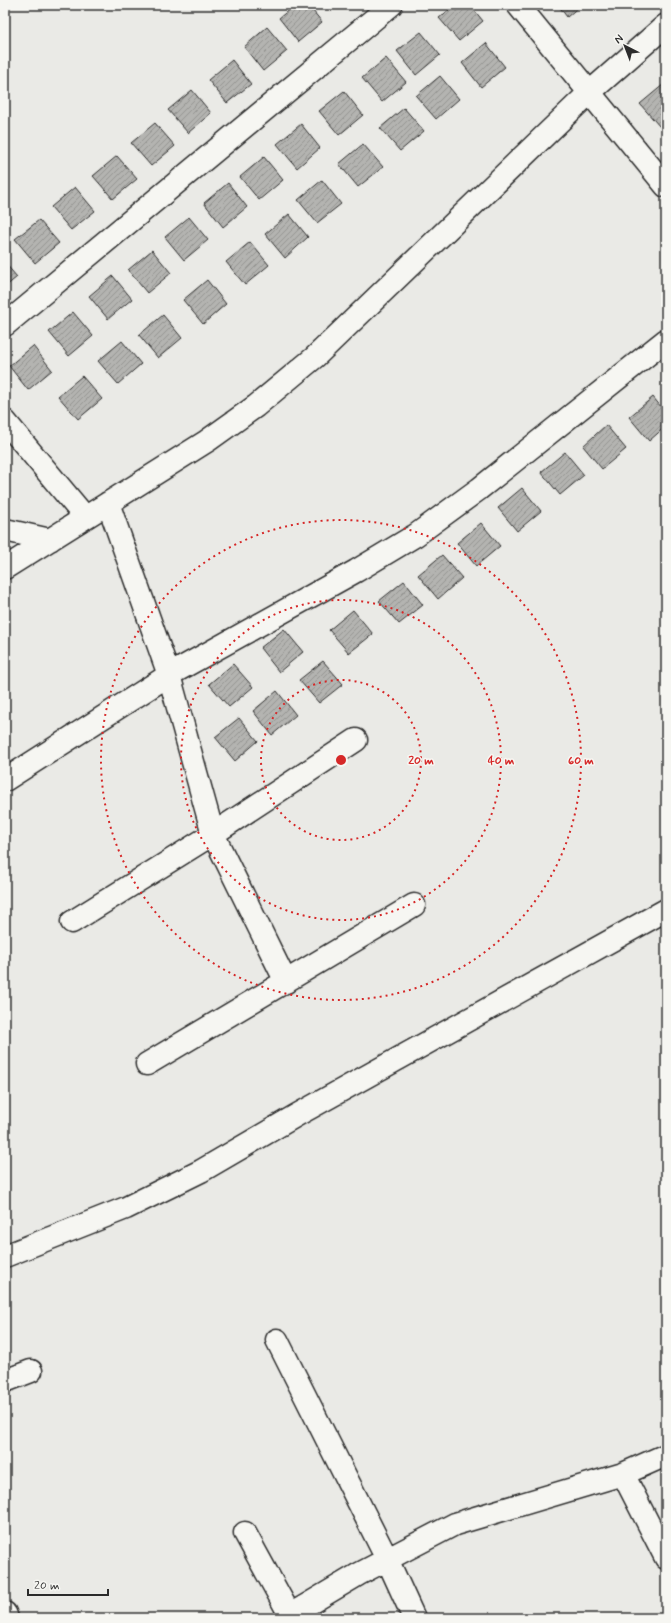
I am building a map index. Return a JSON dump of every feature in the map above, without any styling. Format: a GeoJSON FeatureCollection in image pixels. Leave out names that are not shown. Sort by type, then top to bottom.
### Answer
{"type":"FeatureCollection","features":[{"type":"Feature","properties":{"kind":"street"},"geometry":{"type":"LineString","coordinates":[[5,325],[391,5]]}},
{"type":"Feature","properties":{"kind":"street"},"geometry":{"type":"LineString","coordinates":[[518,5],[666,186]]}},
{"type":"Feature","properties":{"kind":"street"},"geometry":{"type":"LineString","coordinates":[[5,568],[207,441],[256,406],[315,357],[590,92],[666,25]]}},
{"type":"Feature","properties":{"kind":"street"},"geometry":{"type":"LineString","coordinates":[[5,780],[169,675],[356,571],[416,535],[486,484],[666,340]]}},
{"type":"Feature","properties":{"kind":"street"},"geometry":{"type":"LineString","coordinates":[[5,421],[85,517]]}},
{"type":"Feature","properties":{"kind":"street"},"geometry":{"type":"LineString","coordinates":[[108,503],[169,675],[213,834],[286,982]]}},
{"type":"Feature","properties":{"kind":"street"},"geometry":{"type":"LineString","coordinates":[[5,530],[50,540]]}},
{"type":"Feature","properties":{"kind":"street"},"geometry":{"type":"LineString","coordinates":[[72,922],[213,834],[356,740]]}},
{"type":"Feature","properties":{"kind":"street"},"geometry":{"type":"LineString","coordinates":[[147,1064],[414,906]]}},
{"type":"Feature","properties":{"kind":"street"},"geometry":{"type":"LineString","coordinates":[[5,1256],[126,1208],[201,1171],[666,910]]}},
{"type":"Feature","properties":{"kind":"street"},"geometry":{"type":"LineString","coordinates":[[277,1340],[387,1559],[414,1618]]}},
{"type":"Feature","properties":{"kind":"street"},"geometry":{"type":"LineString","coordinates":[[5,1381],[31,1371]]}},
{"type":"Feature","properties":{"kind":"street"},"geometry":{"type":"LineString","coordinates":[[245,1533],[287,1616],[359,1574],[455,1524],[623,1474],[666,1455]]}},
{"type":"Feature","properties":{"kind":"street"},"geometry":{"type":"LineString","coordinates":[[623,1474],[666,1558]]}},
{"type":"Feature","properties":{"kind":"street"},"geometry":{"type":"LineString","coordinates":[[5,1613],[7,1618]]}},
{"type":"Feature","properties":{"kind":"building"},"geometry":{"type":"Polygon","coordinates":[[[295,5],[308,5],[322,22],[298,42],[279,18],[295,5]]]}},
{"type":"Feature","properties":{"kind":"building"},"geometry":{"type":"Polygon","coordinates":[[[455,5],[470,5],[483,21],[459,41],[439,18],[455,5]]]}},
{"type":"Feature","properties":{"kind":"building"},"geometry":{"type":"Polygon","coordinates":[[[558,5],[581,5],[567,17],[558,5]]]}},
{"type":"Feature","properties":{"kind":"building"},"geometry":{"type":"Polygon","coordinates":[[[267,27],[287,51],[263,71],[244,47],[267,27]]]}},
{"type":"Feature","properties":{"kind":"building"},"geometry":{"type":"Polygon","coordinates":[[[421,32],[440,55],[416,75],[397,51],[421,32]]]}},
{"type":"Feature","properties":{"kind":"building"},"geometry":{"type":"Polygon","coordinates":[[[486,43],[505,67],[481,87],[462,63],[486,43]]]}},
{"type":"Feature","properties":{"kind":"building"},"geometry":{"type":"Polygon","coordinates":[[[386,58],[406,82],[382,102],[362,78],[386,58]]]}},
{"type":"Feature","properties":{"kind":"building"},"geometry":{"type":"Polygon","coordinates":[[[232,60],[251,84],[227,103],[208,80],[232,60]]]}},
{"type":"Feature","properties":{"kind":"building"},"geometry":{"type":"Polygon","coordinates":[[[440,76],[459,99],[436,119],[416,96],[440,76]]]}},
{"type":"Feature","properties":{"kind":"building"},"geometry":{"type":"Polygon","coordinates":[[[664,84],[666,86],[666,122],[660,127],[640,104],[664,84]]]}},
{"type":"Feature","properties":{"kind":"building"},"geometry":{"type":"Polygon","coordinates":[[[192,90],[211,113],[188,133],[168,110],[192,90]]]}},
{"type":"Feature","properties":{"kind":"building"},"geometry":{"type":"Polygon","coordinates":[[[344,91],[363,115],[339,135],[319,111],[344,91]]]}},
{"type":"Feature","properties":{"kind":"building"},"geometry":{"type":"Polygon","coordinates":[[[404,108],[424,131],[400,151],[380,128],[404,108]]]}},
{"type":"Feature","properties":{"kind":"building"},"geometry":{"type":"Polygon","coordinates":[[[155,123],[175,146],[151,166],[131,143],[155,123]]]}},
{"type":"Feature","properties":{"kind":"building"},"geometry":{"type":"Polygon","coordinates":[[[301,124],[320,148],[297,168],[277,144],[301,124]]]}},
{"type":"Feature","properties":{"kind":"building"},"geometry":{"type":"Polygon","coordinates":[[[363,144],[383,167],[358,187],[339,164],[363,144]]]}},
{"type":"Feature","properties":{"kind":"building"},"geometry":{"type":"Polygon","coordinates":[[[117,156],[137,179],[113,199],[93,176],[117,156]]]}},
{"type":"Feature","properties":{"kind":"building"},"geometry":{"type":"Polygon","coordinates":[[[264,157],[283,180],[259,200],[240,177],[264,157]]]}},
{"type":"Feature","properties":{"kind":"building"},"geometry":{"type":"Polygon","coordinates":[[[322,180],[341,204],[317,223],[298,200],[322,180]]]}},
{"type":"Feature","properties":{"kind":"building"},"geometry":{"type":"Polygon","coordinates":[[[228,183],[247,207],[223,227],[204,203],[228,183]]]}},
{"type":"Feature","properties":{"kind":"building"},"geometry":{"type":"Polygon","coordinates":[[[75,187],[95,211],[71,230],[51,207],[75,187]]]}},
{"type":"Feature","properties":{"kind":"building"},"geometry":{"type":"Polygon","coordinates":[[[289,214],[308,237],[285,258],[265,234],[289,214]]]}},
{"type":"Feature","properties":{"kind":"building"},"geometry":{"type":"Polygon","coordinates":[[[189,217],[208,240],[184,260],[165,237],[189,217]]]}},
{"type":"Feature","properties":{"kind":"building"},"geometry":{"type":"Polygon","coordinates":[[[39,220],[59,243],[35,263],[15,239],[39,220]]]}},
{"type":"Feature","properties":{"kind":"building"},"geometry":{"type":"Polygon","coordinates":[[[250,242],[269,265],[245,285],[226,262],[250,242]]]}},
{"type":"Feature","properties":{"kind":"building"},"geometry":{"type":"Polygon","coordinates":[[[152,250],[171,273],[147,293],[128,270],[152,250]]]}},
{"type":"Feature","properties":{"kind":"building"},"geometry":{"type":"Polygon","coordinates":[[[5,263],[17,277],[5,287],[5,263]]]}},
{"type":"Feature","properties":{"kind":"building"},"geometry":{"type":"Polygon","coordinates":[[[113,276],[132,299],[108,319],[89,296],[113,276]]]}},
{"type":"Feature","properties":{"kind":"building"},"geometry":{"type":"Polygon","coordinates":[[[207,280],[226,304],[203,324],[183,300],[207,280]]]}},
{"type":"Feature","properties":{"kind":"building"},"geometry":{"type":"Polygon","coordinates":[[[73,312],[93,336],[69,356],[49,332],[73,312]]]}},
{"type":"Feature","properties":{"kind":"building"},"geometry":{"type":"Polygon","coordinates":[[[163,315],[182,338],[158,358],[139,335],[163,315]]]}},
{"type":"Feature","properties":{"kind":"building"},"geometry":{"type":"Polygon","coordinates":[[[122,341],[141,364],[118,384],[98,361],[122,341]]]}},
{"type":"Feature","properties":{"kind":"building"},"geometry":{"type":"Polygon","coordinates":[[[33,346],[52,370],[28,390],[9,366],[33,346]]]}},
{"type":"Feature","properties":{"kind":"building"},"geometry":{"type":"Polygon","coordinates":[[[82,376],[102,399],[78,419],[58,396],[82,376]]]}},
{"type":"Feature","properties":{"kind":"building"},"geometry":{"type":"Polygon","coordinates":[[[653,397],[666,413],[666,426],[649,441],[629,417],[653,397]]]}},
{"type":"Feature","properties":{"kind":"building"},"geometry":{"type":"Polygon","coordinates":[[[606,425],[626,449],[602,469],[583,446],[606,425]]]}},
{"type":"Feature","properties":{"kind":"building"},"geometry":{"type":"Polygon","coordinates":[[[565,452],[584,475],[560,495],[541,472],[565,452]]]}},
{"type":"Feature","properties":{"kind":"building"},"geometry":{"type":"Polygon","coordinates":[[[522,488],[541,511],[517,531],[498,508],[522,488]]]}},
{"type":"Feature","properties":{"kind":"building"},"geometry":{"type":"Polygon","coordinates":[[[481,523],[500,546],[476,566],[457,543],[481,523]]]}},
{"type":"Feature","properties":{"kind":"building"},"geometry":{"type":"Polygon","coordinates":[[[442,555],[462,578],[438,599],[418,575],[442,555]]]}},
{"type":"Feature","properties":{"kind":"building"},"geometry":{"type":"Polygon","coordinates":[[[404,581],[423,605],[399,624],[379,601],[404,581]]]}},
{"type":"Feature","properties":{"kind":"building"},"geometry":{"type":"Polygon","coordinates":[[[353,610],[373,634],[349,653],[329,630],[353,610]]]}},
{"type":"Feature","properties":{"kind":"building"},"geometry":{"type":"Polygon","coordinates":[[[284,629],[303,652],[279,672],[260,648],[284,629]]]}},
{"type":"Feature","properties":{"kind":"building"},"geometry":{"type":"Polygon","coordinates":[[[323,661],[343,684],[319,703],[299,680],[323,661]]]}},
{"type":"Feature","properties":{"kind":"building"},"geometry":{"type":"Polygon","coordinates":[[[233,664],[253,687],[229,707],[209,684],[233,664]]]}},
{"type":"Feature","properties":{"kind":"building"},"geometry":{"type":"Polygon","coordinates":[[[277,691],[296,715],[272,735],[253,711],[277,691]]]}},
{"type":"Feature","properties":{"kind":"building"},"geometry":{"type":"Polygon","coordinates":[[[239,718],[258,741],[235,761],[215,737],[239,718]]]}}]}
